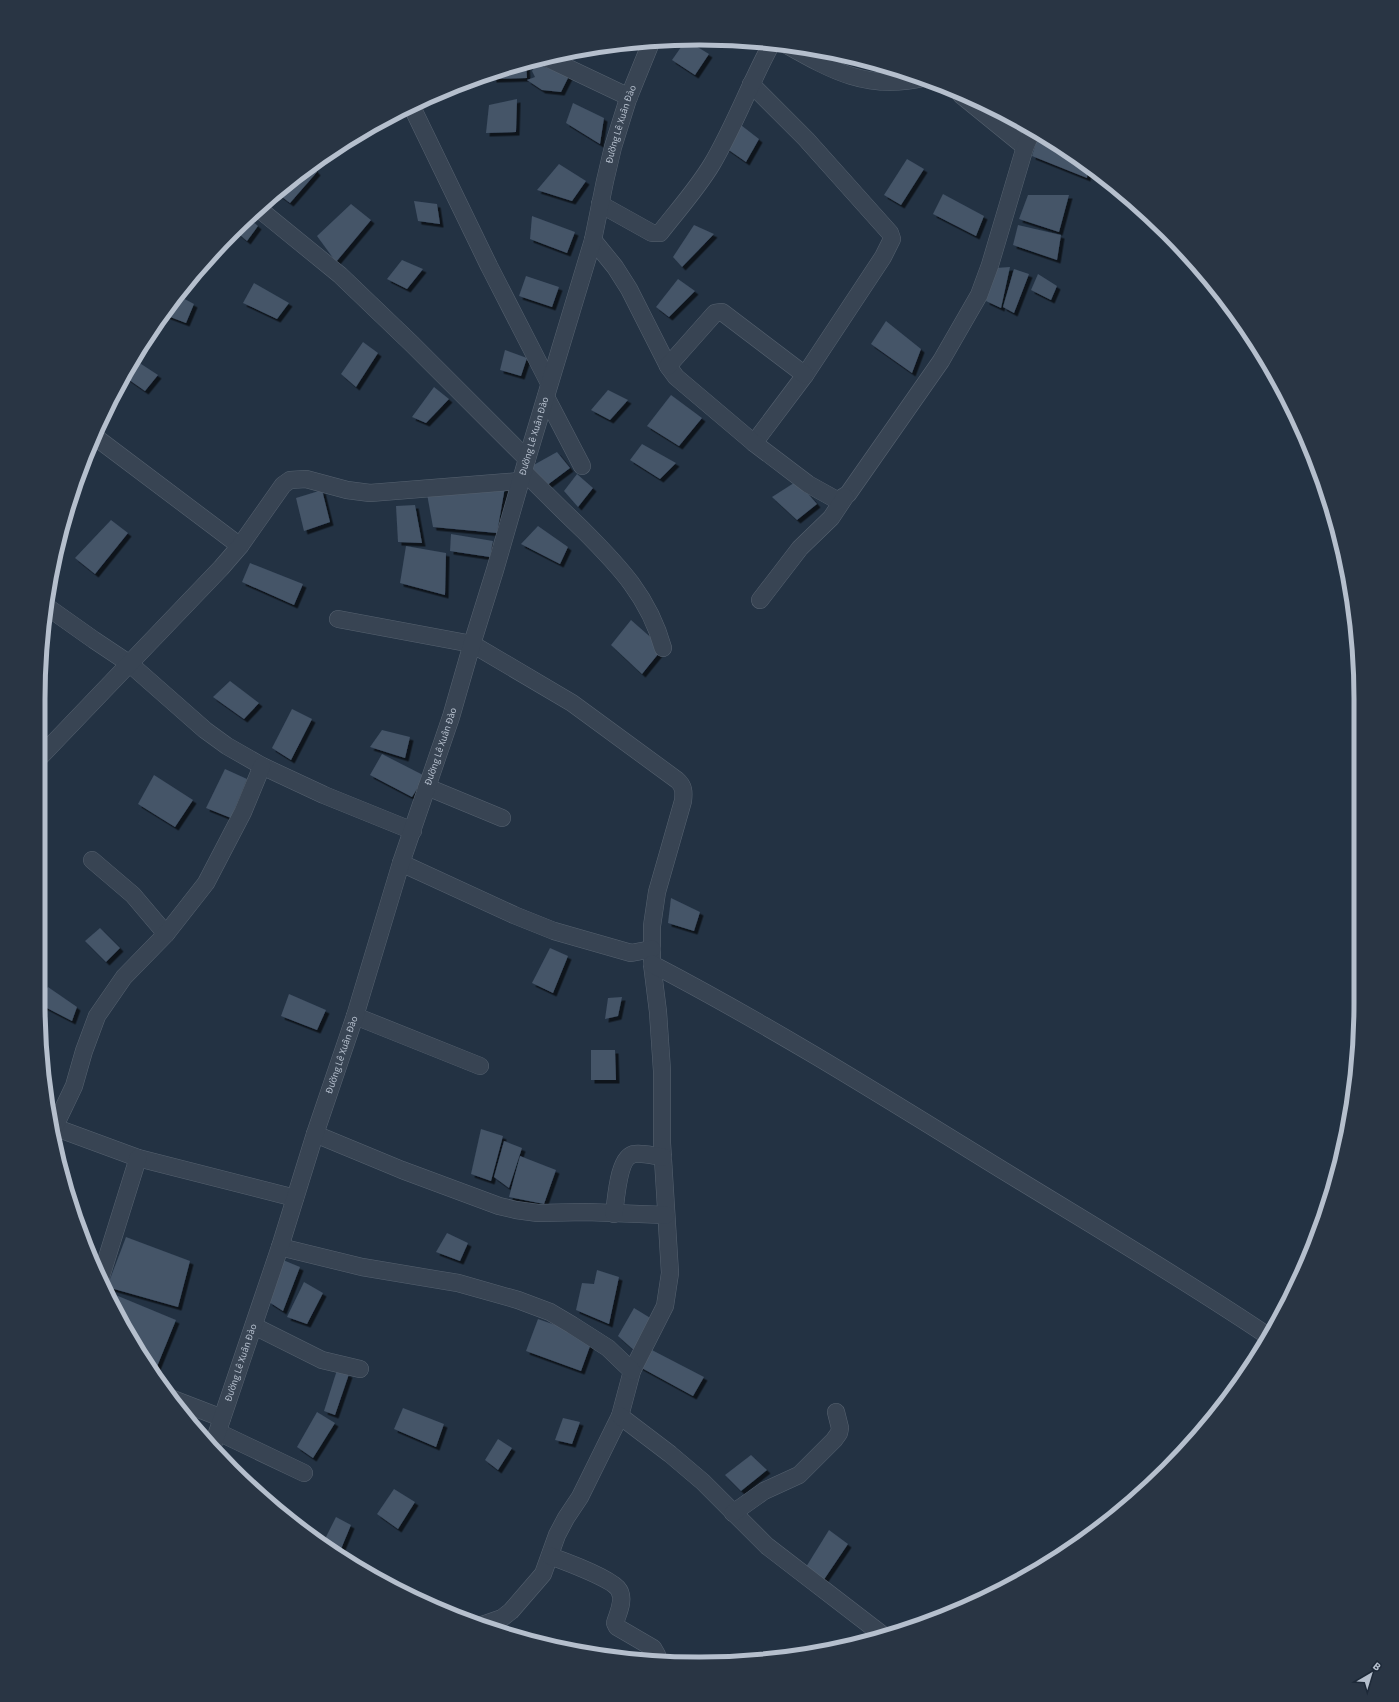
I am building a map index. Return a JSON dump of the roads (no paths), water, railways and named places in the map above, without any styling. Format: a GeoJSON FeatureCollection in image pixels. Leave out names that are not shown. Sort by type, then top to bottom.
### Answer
{"type":"FeatureCollection","features":[{"type":"Feature","properties":{"kind":"street","name":"Đường Lê Xuân Đào"},"geometry":{"type":"LineString","coordinates":[[214,1442],[280,1247],[315,1134],[355,1016],[402,863],[451,717],[593,240],[613,147],[629,97],[649,47]]}},
{"type":"Feature","properties":{"kind":"street"},"geometry":{"type":"LineString","coordinates":[[600,204],[652,233],[660,233],[711,165],[760,63],[768,49]]}},
{"type":"Feature","properties":{"kind":"street"},"geometry":{"type":"LineString","coordinates":[[803,54],[843,74],[859,78],[878,81],[910,80]]}},
{"type":"Feature","properties":{"kind":"street"},"geometry":{"type":"LineString","coordinates":[[555,62],[629,97]]}},
{"type":"Feature","properties":{"kind":"street"},"geometry":{"type":"LineString","coordinates":[[751,84],[811,145],[890,233],[892,239],[883,257],[805,375],[754,443]]}},
{"type":"Feature","properties":{"kind":"street"},"geometry":{"type":"LineString","coordinates":[[973,105],[1025,147]]}},
{"type":"Feature","properties":{"kind":"street"},"geometry":{"type":"LineString","coordinates":[[414,110],[548,390],[582,466]]}},
{"type":"Feature","properties":{"kind":"street"},"geometry":{"type":"LineString","coordinates":[[760,600],[800,548],[831,518],[941,361],[979,295],[990,265],[1025,147],[1030,135]]}},
{"type":"Feature","properties":{"kind":"street"},"geometry":{"type":"LineString","coordinates":[[263,212],[340,275],[417,349],[523,471],[625,575],[639,593],[650,612],[658,628],[663,648]]}},
{"type":"Feature","properties":{"kind":"street"},"geometry":{"type":"LineString","coordinates":[[593,240],[615,267],[630,289],[668,366],[676,377],[754,443],[808,484],[835,499],[846,497]]}},
{"type":"Feature","properties":{"kind":"street"},"geometry":{"type":"LineString","coordinates":[[668,366],[715,313],[722,312],[805,375]]}},
{"type":"Feature","properties":{"kind":"street"},"geometry":{"type":"LineString","coordinates":[[99,440],[240,546]]}},
{"type":"Feature","properties":{"kind":"street"},"geometry":{"type":"LineString","coordinates":[[45,752],[130,664],[240,546],[283,485],[290,480],[306,479],[347,490],[370,493],[523,471]]}},
{"type":"Feature","properties":{"kind":"street"},"geometry":{"type":"LineString","coordinates":[[52,610],[130,664],[205,730],[227,746],[262,766],[324,796],[413,831]]}},
{"type":"Feature","properties":{"kind":"street"},"geometry":{"type":"LineString","coordinates":[[338,619],[472,644],[572,703],[682,784],[684,791],[683,802],[657,892],[653,915],[652,957],[662,1071],[663,1157],[670,1273],[667,1300],[658,1322],[632,1371],[620,1416],[580,1498],[566,1518],[557,1535],[543,1574],[511,1611],[490,1622]]}},
{"type":"Feature","properties":{"kind":"street"},"geometry":{"type":"LineString","coordinates":[[57,1122],[74,1086],[84,1051],[97,1016],[124,977],[166,934],[206,883],[243,812],[262,766]]}},
{"type":"Feature","properties":{"kind":"street"},"geometry":{"type":"LineString","coordinates":[[427,787],[502,818]]}},
{"type":"Feature","properties":{"kind":"street"},"geometry":{"type":"LineString","coordinates":[[92,860],[133,895],[166,934]]}},
{"type":"Feature","properties":{"kind":"street"},"geometry":{"type":"LineString","coordinates":[[402,863],[514,915],[554,931],[631,953],[652,957],[1185,1281],[1264,1333]]}},
{"type":"Feature","properties":{"kind":"street"},"geometry":{"type":"LineString","coordinates":[[355,1016],[480,1066]]}},
{"type":"Feature","properties":{"kind":"street"},"geometry":{"type":"LineString","coordinates":[[58,1131],[138,1158],[295,1198]]}},
{"type":"Feature","properties":{"kind":"street"},"geometry":{"type":"LineString","coordinates":[[315,1134],[402,1170],[499,1206],[538,1213],[562,1212],[666,1215]]}},
{"type":"Feature","properties":{"kind":"street"},"geometry":{"type":"LineString","coordinates":[[614,1214],[620,1173],[625,1160],[629,1156],[635,1154],[663,1157]]}},
{"type":"Feature","properties":{"kind":"street"},"geometry":{"type":"LineString","coordinates":[[103,1271],[138,1158]]}},
{"type":"Feature","properties":{"kind":"street"},"geometry":{"type":"LineString","coordinates":[[280,1247],[362,1267],[458,1283],[518,1300],[550,1312],[572,1325],[608,1348],[632,1371]]}},
{"type":"Feature","properties":{"kind":"street"},"geometry":{"type":"LineString","coordinates":[[254,1326],[322,1360],[360,1369]]}},
{"type":"Feature","properties":{"kind":"street"},"geometry":{"type":"LineString","coordinates":[[184,1405],[304,1473]]}},
{"type":"Feature","properties":{"kind":"street"},"geometry":{"type":"LineString","coordinates":[[733,1513],[764,1491],[799,1475],[834,1440],[839,1433],[840,1428],[836,1412]]}},
{"type":"Feature","properties":{"kind":"street"},"geometry":{"type":"LineString","coordinates":[[620,1416],[670,1454],[703,1482],[767,1546],[879,1632]]}},
{"type":"Feature","properties":{"kind":"street"},"geometry":{"type":"LineString","coordinates":[[550,1556],[581,1568],[606,1581],[619,1590],[621,1598],[615,1623],[616,1627],[653,1648],[657,1656]]}}]}
